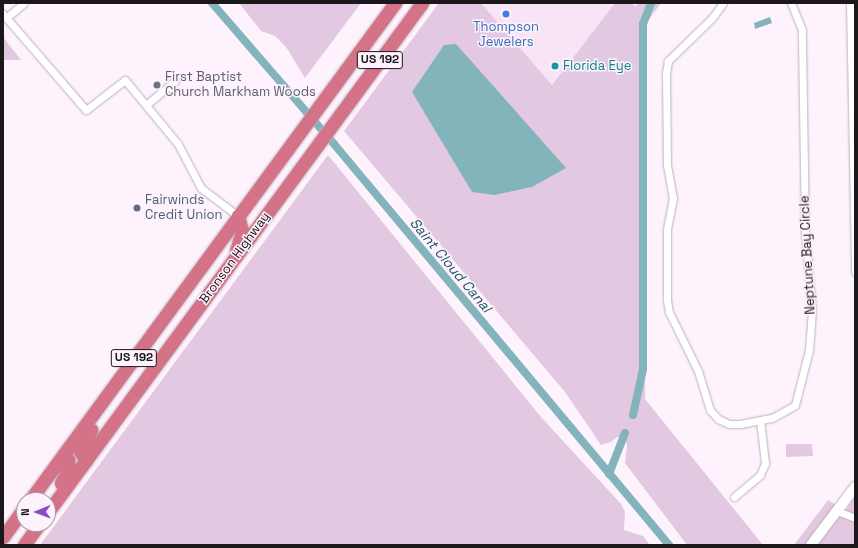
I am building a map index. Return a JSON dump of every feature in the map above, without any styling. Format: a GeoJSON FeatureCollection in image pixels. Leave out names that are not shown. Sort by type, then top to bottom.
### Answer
{"type":"FeatureCollection","features":[{"type":"Feature","properties":{"kind":"highway","name":"Bronson Highway"},"geometry":{"type":"LineString","coordinates":[[36,492],[395,3]]}},
{"type":"Feature","properties":{"kind":"highway","name":"Bronson Highway"},"geometry":{"type":"LineString","coordinates":[[56,501],[422,3]]}},
{"type":"Feature","properties":{"kind":"highway"},"geometry":{"type":"LineString","coordinates":[[233,261],[242,231],[238,216]]}},
{"type":"Feature","properties":{"kind":"highway"},"geometry":{"type":"LineString","coordinates":[[86,461],[80,451],[82,444],[121,387],[125,371]]}},
{"type":"Feature","properties":{"kind":"highway"},"geometry":{"type":"LineString","coordinates":[[55,492],[68,474],[68,459],[63,455]]}},
{"type":"Feature","properties":{"kind":"highway"},"geometry":{"type":"LineString","coordinates":[[3,537],[16,519]]}},
{"type":"Feature","properties":{"kind":"highway"},"geometry":{"type":"LineString","coordinates":[[24,545],[26,532]]}},
{"type":"Feature","properties":{"kind":"highway"},"geometry":{"type":"LineString","coordinates":[[24,545],[33,532]]}},
{"type":"Feature","properties":{"kind":"main road"},"geometry":{"type":"LineString","coordinates":[[811,545],[855,487]]}},
{"type":"Feature","properties":{"kind":"street"},"geometry":{"type":"LineString","coordinates":[[24,3],[5,16],[86,110],[125,80],[178,144],[201,188],[238,216]]}},
{"type":"Feature","properties":{"kind":"street","name":"Neptune Bay Circle"},"geometry":{"type":"LineString","coordinates":[[723,3],[712,18],[668,61],[666,73],[667,165],[673,198],[667,230],[667,300],[669,312],[698,371],[710,410],[718,419],[729,424],[772,418],[795,405],[809,350],[812,310],[805,232],[802,30],[791,3]]}},
{"type":"Feature","properties":{"kind":"street"},"geometry":{"type":"LineString","coordinates":[[850,3],[855,272]]}},
{"type":"Feature","properties":{"kind":"street"},"geometry":{"type":"LineString","coordinates":[[146,106],[175,81]]}},
{"type":"Feature","properties":{"kind":"street"},"geometry":{"type":"LineString","coordinates":[[734,497],[760,475],[765,463],[760,420]]}},
{"type":"Feature","properties":{"kind":"street"},"geometry":{"type":"LineString","coordinates":[[837,511],[855,518]]}},
{"type":"Feature","properties":{"kind":"shaded area"},"geometry":{"type":"Polygon","coordinates":[[[239,3],[361,3],[305,78],[286,47],[275,36],[261,31],[239,3]]]}},
{"type":"Feature","properties":{"kind":"shaded area"},"geometry":{"type":"Polygon","coordinates":[[[439,3],[481,3],[552,85],[615,3],[630,3],[636,6],[638,3],[661,3],[647,22],[645,399],[763,545],[687,545],[625,463],[627,446],[625,438],[617,437],[611,442],[601,445],[565,392],[344,131],[439,3]]]}},
{"type":"Feature","properties":{"kind":"shaded area"},"geometry":{"type":"Polygon","coordinates":[[[481,3],[615,3],[552,85],[481,3]]]}},
{"type":"Feature","properties":{"kind":"shaded area"},"geometry":{"type":"Polygon","coordinates":[[[3,37],[21,60],[3,60],[3,37]]]}},
{"type":"Feature","properties":{"kind":"shaded area"},"geometry":{"type":"Polygon","coordinates":[[[328,155],[541,417],[621,504],[625,512],[624,530],[643,536],[650,545],[40,545],[50,532],[56,532],[56,523],[328,155]]]}},
{"type":"Feature","properties":{"kind":"shaded area"},"geometry":{"type":"Polygon","coordinates":[[[786,444],[812,444],[813,456],[786,457],[786,444]]]}},
{"type":"Feature","properties":{"kind":"shaded area"},"geometry":{"type":"Polygon","coordinates":[[[855,496],[855,545],[816,545],[843,509],[846,510],[855,496]]]}},
{"type":"Feature","properties":{"kind":"shaded area"},"geometry":{"type":"Polygon","coordinates":[[[828,500],[836,505],[806,545],[794,545],[828,500]]]}},
{"type":"Feature","properties":{"kind":"water"},"geometry":{"type":"Polygon","coordinates":[[[770,17],[772,23],[755,29],[754,23],[770,17]]]}},
{"type":"Feature","properties":{"kind":"water"},"geometry":{"type":"Polygon","coordinates":[[[456,44],[566,168],[532,187],[494,195],[472,192],[412,92],[444,45],[456,44]]]}},
{"type":"Feature","properties":{"kind":"waterway","name":"Saint Cloud Canal"},"geometry":{"type":"LineString","coordinates":[[212,3],[334,144],[669,545]]}},
{"type":"Feature","properties":{"kind":"waterway"},"geometry":{"type":"LineString","coordinates":[[633,415],[643,369],[643,24],[651,3]]}},
{"type":"Feature","properties":{"kind":"waterway"},"geometry":{"type":"LineString","coordinates":[[609,474],[625,433]]}},
{"type":"Feature","properties":{"kind":"place","name":"Thompson Jewelers"},"geometry":{"type":"Point","coordinates":[506,14]}},
{"type":"Feature","properties":{"kind":"place","name":"Florida Eye"},"geometry":{"type":"Point","coordinates":[555,66]}},
{"type":"Feature","properties":{"kind":"place","name":"First Baptist Church Markham Woods"},"geometry":{"type":"Point","coordinates":[157,85]}},
{"type":"Feature","properties":{"kind":"place","name":"Fairwinds Credit Union"},"geometry":{"type":"Point","coordinates":[137,208]}}]}
